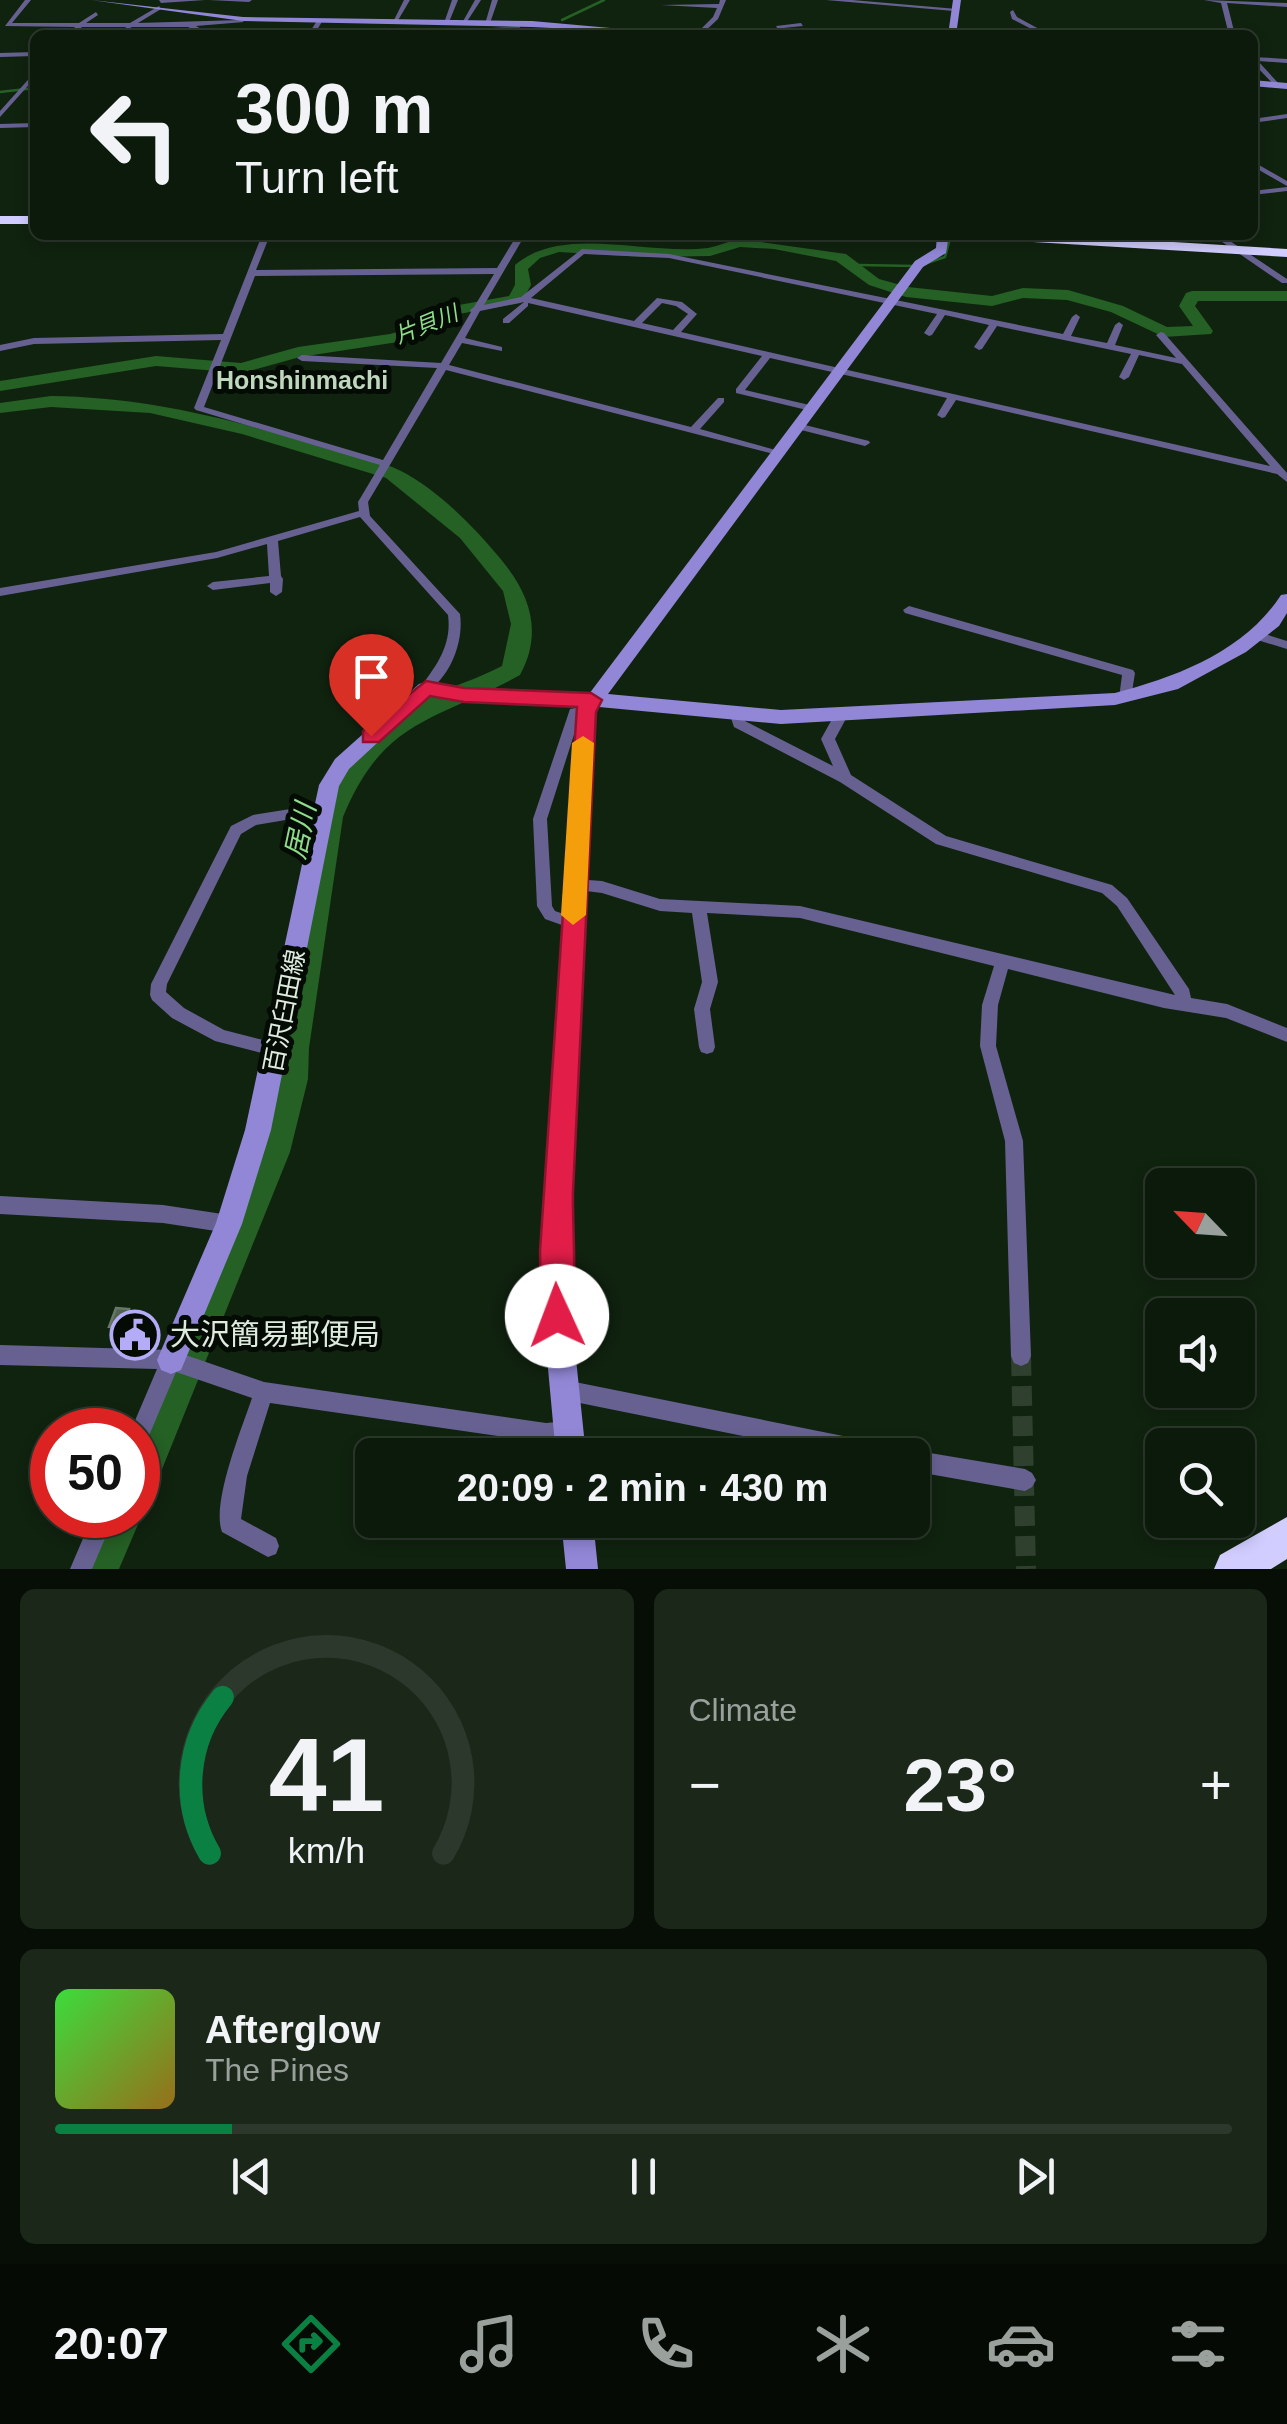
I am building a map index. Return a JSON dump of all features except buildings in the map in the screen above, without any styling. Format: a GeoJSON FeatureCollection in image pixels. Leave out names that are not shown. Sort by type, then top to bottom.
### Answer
{"type":"FeatureCollection","features":[{"type":"Feature","properties":{"kind":"highway"},"geometry":{"type":"LineString","coordinates":[[0,218],[30,217]]}},
{"type":"Feature","properties":{"kind":"highway"},"geometry":{"type":"LineString","coordinates":[[1136,240],[1228,243]]}},
{"type":"Feature","properties":{"kind":"highway"},"geometry":{"type":"LineString","coordinates":[[1168,240],[1287,250]]}},
{"type":"Feature","properties":{"kind":"highway"},"geometry":{"type":"LineString","coordinates":[[1234,1569],[1287,1538]]}},
{"type":"Feature","properties":{"kind":"highway"},"geometry":{"type":"LineString","coordinates":[[1248,1569],[1287,1552]]}},
{"type":"Feature","properties":{"kind":"street"},"geometry":{"type":"LineString","coordinates":[[28,0],[8,25],[124,28],[240,20],[320,20],[464,22],[490,28],[546,30]]}},
{"type":"Feature","properties":{"kind":"street"},"geometry":{"type":"LineString","coordinates":[[95,0],[202,0]]}},
{"type":"Feature","properties":{"kind":"street"},"geometry":{"type":"LineString","coordinates":[[212,0],[238,9],[241,30]]}},
{"type":"Feature","properties":{"kind":"street"},"geometry":{"type":"LineString","coordinates":[[227,3],[249,0]]}},
{"type":"Feature","properties":{"kind":"street"},"geometry":{"type":"LineString","coordinates":[[396,22],[407,0]]}},
{"type":"Feature","properties":{"kind":"street"},"geometry":{"type":"LineString","coordinates":[[446,22],[455,0]]}},
{"type":"Feature","properties":{"kind":"street"},"geometry":{"type":"LineString","coordinates":[[464,22],[478,0]]}},
{"type":"Feature","properties":{"kind":"street"},"geometry":{"type":"LineString","coordinates":[[490,28],[495,0]]}},
{"type":"Feature","properties":{"kind":"street"},"geometry":{"type":"LineString","coordinates":[[829,0],[956,4],[953,30]]}},
{"type":"Feature","properties":{"kind":"street"},"geometry":{"type":"LineString","coordinates":[[1207,0],[1287,6]]}},
{"type":"Feature","properties":{"kind":"street"},"geometry":{"type":"LineString","coordinates":[[1224,1],[1231,30]]}},
{"type":"Feature","properties":{"kind":"street"},"geometry":{"type":"LineString","coordinates":[[122,30],[160,3],[240,20]]}},
{"type":"Feature","properties":{"kind":"street"},"geometry":{"type":"LineString","coordinates":[[664,5],[722,3],[716,18],[703,30]]}},
{"type":"Feature","properties":{"kind":"street"},"geometry":{"type":"LineString","coordinates":[[1013,12],[1014,18],[1037,30]]}},
{"type":"Feature","properties":{"kind":"street"},"geometry":{"type":"LineString","coordinates":[[75,30],[97,15]]}},
{"type":"Feature","properties":{"kind":"street"},"geometry":{"type":"LineString","coordinates":[[315,30],[320,20]]}},
{"type":"Feature","properties":{"kind":"street"},"geometry":{"type":"LineString","coordinates":[[190,25],[198,30]]}},
{"type":"Feature","properties":{"kind":"street"},"geometry":{"type":"LineString","coordinates":[[782,30],[780,26],[801,25]]}},
{"type":"Feature","properties":{"kind":"street"},"geometry":{"type":"LineString","coordinates":[[160,30],[163,26]]}},
{"type":"Feature","properties":{"kind":"street"},"geometry":{"type":"LineString","coordinates":[[0,55],[30,54]]}},
{"type":"Feature","properties":{"kind":"street"},"geometry":{"type":"LineString","coordinates":[[1258,59],[1287,61]]}},
{"type":"Feature","properties":{"kind":"street"},"geometry":{"type":"LineString","coordinates":[[1258,64],[1282,86]]}},
{"type":"Feature","properties":{"kind":"street"},"geometry":{"type":"LineString","coordinates":[[0,115],[30,80]]}},
{"type":"Feature","properties":{"kind":"street"},"geometry":{"type":"LineString","coordinates":[[1258,120],[1287,116]]}},
{"type":"Feature","properties":{"kind":"street"},"geometry":{"type":"LineString","coordinates":[[1275,118],[1287,124]]}},
{"type":"Feature","properties":{"kind":"street"},"geometry":{"type":"LineString","coordinates":[[0,126],[30,126]]}},
{"type":"Feature","properties":{"kind":"street"},"geometry":{"type":"LineString","coordinates":[[1258,168],[1287,186]]}},
{"type":"Feature","properties":{"kind":"street"},"geometry":{"type":"LineString","coordinates":[[1258,193],[1287,186]]}},
{"type":"Feature","properties":{"kind":"street"},"geometry":{"type":"LineString","coordinates":[[1258,189],[1263,192]]}},
{"type":"Feature","properties":{"kind":"street"},"geometry":{"type":"LineString","coordinates":[[264,240],[199,408],[380,468]]}},
{"type":"Feature","properties":{"kind":"street"},"geometry":{"type":"LineString","coordinates":[[517,240],[363,502],[363,513],[454,614],[456,631],[446,692],[737,716],[841,715],[1125,698],[1171,685],[1258,636],[1287,599]]}},
{"type":"Feature","properties":{"kind":"street"},"geometry":{"type":"LineString","coordinates":[[573,922],[550,914],[545,906],[540,819],[575,712],[589,705],[919,264],[942,250],[943,240]]}},
{"type":"Feature","properties":{"kind":"street"},"geometry":{"type":"LineString","coordinates":[[1228,243],[1285,281]]}},
{"type":"Feature","properties":{"kind":"street"},"geometry":{"type":"LineString","coordinates":[[506,321],[582,251],[669,256],[896,294],[943,312],[1184,362]]}},
{"type":"Feature","properties":{"kind":"street"},"geometry":{"type":"LineString","coordinates":[[254,273],[498,271]]}},
{"type":"Feature","properties":{"kind":"street"},"geometry":{"type":"LineString","coordinates":[[476,307],[527,299],[1283,475]]}},
{"type":"Feature","properties":{"kind":"street"},"geometry":{"type":"LineString","coordinates":[[636,324],[660,300],[679,304],[693,314],[675,333]]}},
{"type":"Feature","properties":{"kind":"street"},"geometry":{"type":"LineString","coordinates":[[929,334],[943,312]]}},
{"type":"Feature","properties":{"kind":"street"},"geometry":{"type":"LineString","coordinates":[[1066,338],[1076,317]]}},
{"type":"Feature","properties":{"kind":"street"},"geometry":{"type":"LineString","coordinates":[[980,347],[995,323]]}},
{"type":"Feature","properties":{"kind":"street"},"geometry":{"type":"LineString","coordinates":[[1110,347],[1120,325]]}},
{"type":"Feature","properties":{"kind":"street"},"geometry":{"type":"LineString","coordinates":[[1161,335],[1283,475]]}},
{"type":"Feature","properties":{"kind":"street"},"geometry":{"type":"LineString","coordinates":[[0,348],[34,341],[226,337]]}},
{"type":"Feature","properties":{"kind":"street"},"geometry":{"type":"LineString","coordinates":[[458,339],[498,349]]}},
{"type":"Feature","properties":{"kind":"street"},"geometry":{"type":"LineString","coordinates":[[1124,378],[1136,352]]}},
{"type":"Feature","properties":{"kind":"street"},"geometry":{"type":"LineString","coordinates":[[768,354],[740,390],[811,408]]}},
{"type":"Feature","properties":{"kind":"street"},"geometry":{"type":"LineString","coordinates":[[302,358],[443,366],[778,452]]}},
{"type":"Feature","properties":{"kind":"street"},"geometry":{"type":"LineString","coordinates":[[942,415],[953,396]]}},
{"type":"Feature","properties":{"kind":"street"},"geometry":{"type":"LineString","coordinates":[[693,431],[720,400]]}},
{"type":"Feature","properties":{"kind":"street"},"geometry":{"type":"LineString","coordinates":[[797,426],[865,443]]}},
{"type":"Feature","properties":{"kind":"street"},"geometry":{"type":"LineString","coordinates":[[0,592],[192,560],[363,513]]}},
{"type":"Feature","properties":{"kind":"street"},"geometry":{"type":"LineString","coordinates":[[213,586],[276,586],[272,539]]}},
{"type":"Feature","properties":{"kind":"street"},"geometry":{"type":"LineString","coordinates":[[909,610],[1129,672],[1125,698]]}},
{"type":"Feature","properties":{"kind":"street"},"geometry":{"type":"LineString","coordinates":[[1258,636],[1287,645]]}},
{"type":"Feature","properties":{"kind":"street","name":"百沢臼田線"},"geometry":{"type":"LineString","coordinates":[[180,1362],[229,1224],[278,1050],[322,809],[342,764],[446,692]]}},
{"type":"Feature","properties":{"kind":"street"},"geometry":{"type":"LineString","coordinates":[[569,1438],[554,1266],[574,884],[589,705]]}},
{"type":"Feature","properties":{"kind":"street"},"geometry":{"type":"LineString","coordinates":[[841,715],[840,725],[828,740],[845,778]]}},
{"type":"Feature","properties":{"kind":"street"},"geometry":{"type":"LineString","coordinates":[[737,716],[739,724],[845,778],[950,844],[1115,894],[1183,994],[1184,1005]]}},
{"type":"Feature","properties":{"kind":"street"},"geometry":{"type":"LineString","coordinates":[[278,1050],[248,1045],[200,1026],[158,995],[159,984],[236,830],[253,820],[322,809]]}},
{"type":"Feature","properties":{"kind":"street"},"geometry":{"type":"LineString","coordinates":[[574,884],[602,887],[660,905],[800,912],[865,932],[1184,1005],[1227,1011],[1287,1036]]}},
{"type":"Feature","properties":{"kind":"street"},"geometry":{"type":"LineString","coordinates":[[699,908],[710,982],[702,1009],[706,1047]]}},
{"type":"Feature","properties":{"kind":"street"},"geometry":{"type":"LineString","coordinates":[[1004,961],[990,1004],[988,1046],[1014,1141],[1022,1356]]}},
{"type":"Feature","properties":{"kind":"street"},"geometry":{"type":"LineString","coordinates":[[0,1205],[163,1214],[229,1224]]}},
{"type":"Feature","properties":{"kind":"street"},"geometry":{"type":"LineString","coordinates":[[0,1355],[180,1362],[264,1392],[546,1432],[559,1438]]}},
{"type":"Feature","properties":{"kind":"street"},"geometry":{"type":"LineString","coordinates":[[155,1408],[180,1362]]}},
{"type":"Feature","properties":{"kind":"street"},"geometry":{"type":"LineString","coordinates":[[564,1390],[803,1438]]}},
{"type":"Feature","properties":{"kind":"street"},"geometry":{"type":"LineString","coordinates":[[264,1392],[236,1476],[230,1524],[268,1546]]}},
{"type":"Feature","properties":{"kind":"street"},"geometry":{"type":"LineString","coordinates":[[930,1463],[1024,1480]]}},
{"type":"Feature","properties":{"kind":"street"},"geometry":{"type":"LineString","coordinates":[[81,1569],[94,1538]]}},
{"type":"Feature","properties":{"kind":"street"},"geometry":{"type":"LineString","coordinates":[[579,1538],[582,1569]]}},
{"type":"Feature","properties":{"kind":"waterway"},"geometry":{"type":"LineString","coordinates":[[562,20],[604,0]]}},
{"type":"Feature","properties":{"kind":"waterway"},"geometry":{"type":"LineString","coordinates":[[482,30],[519,27]]}},
{"type":"Feature","properties":{"kind":"waterway"},"geometry":{"type":"LineString","coordinates":[[0,92],[30,89]]}},
{"type":"Feature","properties":{"kind":"waterway"},"geometry":{"type":"LineString","coordinates":[[924,264],[945,257],[950,240]]}},
{"type":"Feature","properties":{"kind":"waterway","name":"片貝川"},"geometry":{"type":"LineString","coordinates":[[0,386],[156,361],[242,368],[298,352],[392,339],[417,331],[448,311],[515,300],[523,285],[520,268],[535,255],[558,248],[645,253],[710,252],[739,243],[774,245],[841,257],[874,282],[906,292],[992,301],[1023,293],[1068,295],[1117,309],[1164,332],[1205,331],[1187,306],[1192,296],[1287,296]]}},
{"type":"Feature","properties":{"kind":"waterway"},"geometry":{"type":"LineString","coordinates":[[858,265],[915,266]]}},
{"type":"Feature","properties":{"kind":"waterway","name":"居川"},"geometry":{"type":"LineString","coordinates":[[0,408],[51,402],[101,402],[150,408],[248,430],[393,474],[427,498],[486,553],[514,591],[521,608],[521,632],[512,670],[403,720],[372,747],[338,798],[330,817],[286,1114],[260,1190],[160,1425]]}},
{"type":"Feature","properties":{"kind":"waterway","name":"居川"},"geometry":{"type":"LineString","coordinates":[[99,1569],[113,1538]]}},
{"type":"Feature","properties":{"kind":"tunnel"},"geometry":{"type":"LineString","coordinates":[[1021,1356],[1026,1569]]}},
{"type":"Feature","properties":{"kind":"slow traffic"},"geometry":{"type":"LineString","coordinates":[[573,915],[583,743]]}},
{"type":"Feature","properties":{"kind":"place","name":"大沢簡易郵便局"},"geometry":{"type":"Point","coordinates":[135,1335]}},
{"type":"Feature","properties":{"kind":"district","name":"Honshinmachi"},"geometry":{"type":"Point","coordinates":[302,380]}},
{"type":"Feature","properties":{"kind":"route"},"geometry":{"type":"LineString","coordinates":[[371,736],[426,688],[464,695],[591,700],[585,712],[574,884],[555,1251],[557,1316]]}}]}
